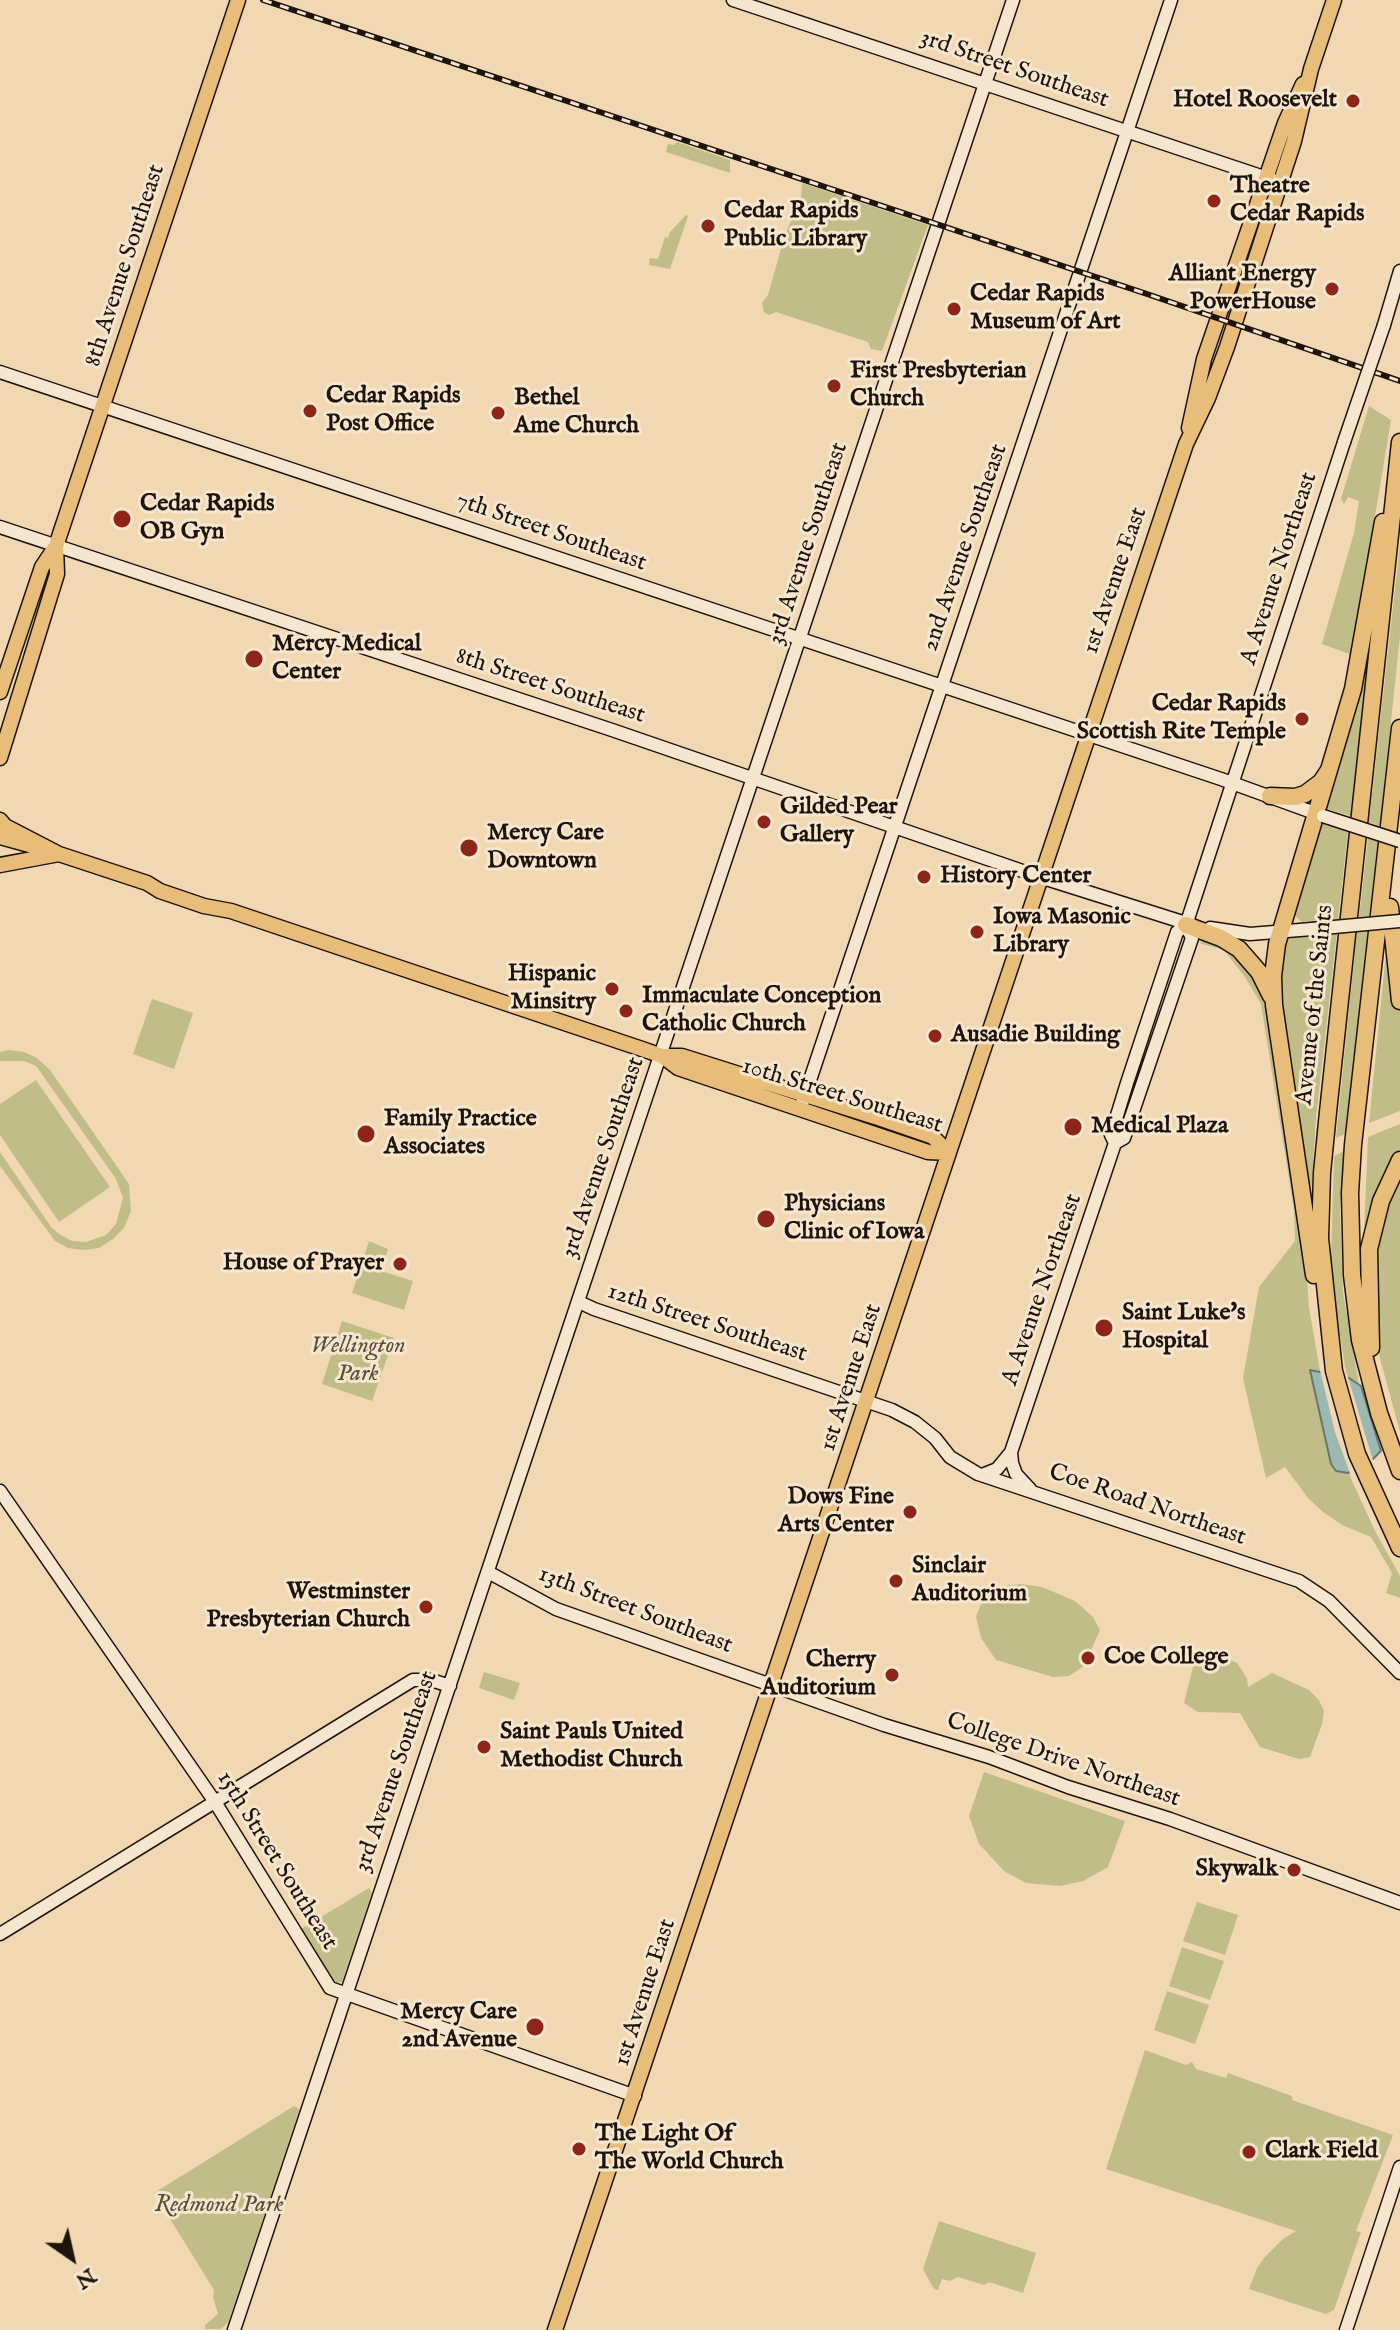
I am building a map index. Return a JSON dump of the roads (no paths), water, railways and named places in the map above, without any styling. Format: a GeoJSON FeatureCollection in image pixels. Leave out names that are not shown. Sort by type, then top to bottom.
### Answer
{"type":"FeatureCollection","features":[{"type":"Feature","properties":{"kind":"highway"},"geometry":{"type":"LineString","coordinates":[[1329,1347],[1304,1220],[1274,1005],[1274,965],[1353,689],[1377,550],[1399,456]]}},
{"type":"Feature","properties":{"kind":"highway","name":"Avenue of the Saints"},"geometry":{"type":"LineString","coordinates":[[1399,456],[1328,1112],[1320,1238],[1329,1347],[1357,1454],[1400,1548]]}},
{"type":"Feature","properties":{"kind":"highway"},"geometry":{"type":"LineString","coordinates":[[1400,728],[1350,1193],[1356,1314],[1370,1382],[1400,1471]]}},
{"type":"Feature","properties":{"kind":"highway"},"geometry":{"type":"LineString","coordinates":[[1270,796],[1295,797],[1305,794],[1321,782],[1329,770]]}},
{"type":"Feature","properties":{"kind":"highway"},"geometry":{"type":"LineString","coordinates":[[1393,784],[1390,911],[1400,1001]]}},
{"type":"Feature","properties":{"kind":"highway"},"geometry":{"type":"LineString","coordinates":[[1186,925],[1221,938],[1239,949],[1259,972],[1274,1005]]}},
{"type":"Feature","properties":{"kind":"highway"},"geometry":{"type":"LineString","coordinates":[[1370,1382],[1369,1249],[1381,1201],[1400,1160]]}},
{"type":"Feature","properties":{"kind":"main road","name":"8th Avenue Southeast"},"geometry":{"type":"LineString","coordinates":[[0,692],[42,567],[56,546],[238,0]]}},
{"type":"Feature","properties":{"kind":"main road","name":"3rd Street Southeast"},"geometry":{"type":"LineString","coordinates":[[733,0],[1274,180]]}},
{"type":"Feature","properties":{"kind":"main road","name":"3rd Avenue Southeast"},"geometry":{"type":"LineString","coordinates":[[234,2330],[1013,0]]}},
{"type":"Feature","properties":{"kind":"main road","name":"2nd Avenue Southeast"},"geometry":{"type":"LineString","coordinates":[[803,1102],[1171,0]]}},
{"type":"Feature","properties":{"kind":"main road","name":"1st Avenue East"},"geometry":{"type":"LineString","coordinates":[[555,2330],[1187,440],[1192,404],[1204,359],[1274,180],[1299,125],[1311,69],[1334,0]]}},
{"type":"Feature","properties":{"kind":"main road","name":"A Avenue Northeast"},"geometry":{"type":"LineString","coordinates":[[1011,1452],[1115,1143],[1111,1135],[1127,1083],[1177,932],[1186,925],[1400,271]]}},
{"type":"Feature","properties":{"kind":"main road"},"geometry":{"type":"LineString","coordinates":[[1384,325],[1400,291]]}},
{"type":"Feature","properties":{"kind":"main road","name":"7th Street Southeast"},"geometry":{"type":"LineString","coordinates":[[0,372],[1400,841]]}},
{"type":"Feature","properties":{"kind":"main road","name":"8th Street Southeast"},"geometry":{"type":"LineString","coordinates":[[0,527],[1186,925],[1239,933],[1400,921]]}},
{"type":"Feature","properties":{"kind":"main road","name":"8th Avenue Southeast"},"geometry":{"type":"LineString","coordinates":[[0,755],[57,574],[56,546]]}},
{"type":"Feature","properties":{"kind":"main road"},"geometry":{"type":"LineString","coordinates":[[22,689],[16,685],[14,678],[30,626],[26,613]]}},
{"type":"Feature","properties":{"kind":"main road","name":"10th Street Southeast"},"geometry":{"type":"LineString","coordinates":[[0,820],[18,833],[54,850],[147,883],[170,895],[231,911],[662,1056],[678,1068],[803,1102],[928,1152],[949,1153]]}},
{"type":"Feature","properties":{"kind":"main road","name":"10th Street Southeast"},"geometry":{"type":"LineString","coordinates":[[0,837],[54,850]]}},
{"type":"Feature","properties":{"kind":"main road","name":"10th Street Southeast"},"geometry":{"type":"LineString","coordinates":[[0,865],[54,850]]}},
{"type":"Feature","properties":{"kind":"main road","name":"12th Street Southeast"},"geometry":{"type":"LineString","coordinates":[[579,1302],[868,1401]]}},
{"type":"Feature","properties":{"kind":"main road","name":"Coe Road Northeast"},"geometry":{"type":"LineString","coordinates":[[868,1401],[915,1422],[958,1463],[982,1475],[1308,1585],[1329,1601],[1400,1673]]}},
{"type":"Feature","properties":{"kind":"main road"},"geometry":{"type":"LineString","coordinates":[[982,1475],[997,1469],[1011,1452]]}},
{"type":"Feature","properties":{"kind":"main road"},"geometry":{"type":"LineString","coordinates":[[1011,1452],[1016,1474],[1032,1491]]}},
{"type":"Feature","properties":{"kind":"main road","name":"15th Street Southeast"},"geometry":{"type":"LineString","coordinates":[[0,1491],[215,1802],[330,1988],[635,2096]]}},
{"type":"Feature","properties":{"kind":"main road","name":"13th Street Southeast"},"geometry":{"type":"LineString","coordinates":[[488,1572],[538,1601],[771,1684]]}},
{"type":"Feature","properties":{"kind":"main road"},"geometry":{"type":"LineString","coordinates":[[0,1934],[413,1680],[431,1680],[450,1686]]}},
{"type":"Feature","properties":{"kind":"main road","name":"College Drive Northeast"},"geometry":{"type":"LineString","coordinates":[[771,1684],[884,1725],[1170,1819],[1400,1903]]}},
{"type":"Feature","properties":{"kind":"main road"},"geometry":{"type":"LineString","coordinates":[[1346,2330],[1400,2167]]}},
{"type":"Feature","properties":{"kind":"water"},"geometry":{"type":"Polygon","coordinates":[[[1310,1370],[1349,1378],[1361,1386],[1381,1451],[1372,1460],[1348,1473],[1336,1471],[1331,1464],[1310,1370]]]}},
{"type":"Feature","properties":{"kind":"railway"},"geometry":{"type":"LineString","coordinates":[[263,0],[1400,381]]}},
{"type":"Feature","properties":{"kind":"place","name":"Hotel Roosevelt"},"geometry":{"type":"Point","coordinates":[1353,101]}},
{"type":"Feature","properties":{"kind":"place","name":"Theatre Cedar Rapids"},"geometry":{"type":"Point","coordinates":[1214,201]}},
{"type":"Feature","properties":{"kind":"place","name":"Cedar Rapids Public Library"},"geometry":{"type":"Point","coordinates":[708,226]}},
{"type":"Feature","properties":{"kind":"place","name":"Alliant Energy PowerHouse"},"geometry":{"type":"Point","coordinates":[1332,289]}},
{"type":"Feature","properties":{"kind":"place","name":"Cedar Rapids Museum of Art"},"geometry":{"type":"Point","coordinates":[954,309]}},
{"type":"Feature","properties":{"kind":"place","name":"First Presbyterian Church"},"geometry":{"type":"Point","coordinates":[834,386]}},
{"type":"Feature","properties":{"kind":"place","name":"Cedar Rapids Post Office"},"geometry":{"type":"Point","coordinates":[310,411]}},
{"type":"Feature","properties":{"kind":"place","name":"Bethel Ame Church"},"geometry":{"type":"Point","coordinates":[498,413]}},
{"type":"Feature","properties":{"kind":"place","name":"Cedar Rapids OB Gyn"},"geometry":{"type":"Point","coordinates":[122,519]}},
{"type":"Feature","properties":{"kind":"place","name":"Mercy Medical Center"},"geometry":{"type":"Point","coordinates":[254,659]}},
{"type":"Feature","properties":{"kind":"place","name":"Cedar Rapids Scottish Rite Temple"},"geometry":{"type":"Point","coordinates":[1302,719]}},
{"type":"Feature","properties":{"kind":"place","name":"Gilded Pear Gallery"},"geometry":{"type":"Point","coordinates":[764,822]}},
{"type":"Feature","properties":{"kind":"place","name":"Mercy Care Downtown"},"geometry":{"type":"Point","coordinates":[469,848]}},
{"type":"Feature","properties":{"kind":"place","name":"History Center"},"geometry":{"type":"Point","coordinates":[924,877]}},
{"type":"Feature","properties":{"kind":"place","name":"Iowa Masonic Library"},"geometry":{"type":"Point","coordinates":[977,932]}},
{"type":"Feature","properties":{"kind":"place","name":"Hispanic Minsitry"},"geometry":{"type":"Point","coordinates":[612,989]}},
{"type":"Feature","properties":{"kind":"place","name":"Immaculate Conception Catholic Church"},"geometry":{"type":"Point","coordinates":[626,1011]}},
{"type":"Feature","properties":{"kind":"place","name":"Ausadie Building"},"geometry":{"type":"Point","coordinates":[935,1036]}},
{"type":"Feature","properties":{"kind":"place","name":"Medical Plaza"},"geometry":{"type":"Point","coordinates":[1073,1127]}},
{"type":"Feature","properties":{"kind":"place","name":"Family Practice Associates"},"geometry":{"type":"Point","coordinates":[366,1134]}},
{"type":"Feature","properties":{"kind":"place","name":"Physicians Clinic of Iowa"},"geometry":{"type":"Point","coordinates":[766,1219]}},
{"type":"Feature","properties":{"kind":"place","name":"House of Prayer"},"geometry":{"type":"Point","coordinates":[400,1264]}},
{"type":"Feature","properties":{"kind":"place","name":"Saint Luke's Hospital"},"geometry":{"type":"Point","coordinates":[1104,1328]}},
{"type":"Feature","properties":{"kind":"place","name":"Dows Fine Arts Center"},"geometry":{"type":"Point","coordinates":[910,1512]}},
{"type":"Feature","properties":{"kind":"place","name":"Sinclair Auditorium"},"geometry":{"type":"Point","coordinates":[896,1581]}},
{"type":"Feature","properties":{"kind":"place","name":"Westminster Presbyterian Church"},"geometry":{"type":"Point","coordinates":[426,1607]}},
{"type":"Feature","properties":{"kind":"place","name":"Coe College"},"geometry":{"type":"Point","coordinates":[1088,1658]}},
{"type":"Feature","properties":{"kind":"place","name":"Cherry Auditorium"},"geometry":{"type":"Point","coordinates":[892,1675]}},
{"type":"Feature","properties":{"kind":"place","name":"Saint Pauls United Methodist Church"},"geometry":{"type":"Point","coordinates":[484,1747]}},
{"type":"Feature","properties":{"kind":"place","name":"Skywalk"},"geometry":{"type":"Point","coordinates":[1294,1870]}},
{"type":"Feature","properties":{"kind":"place","name":"Mercy Care 2nd Avenue"},"geometry":{"type":"Point","coordinates":[535,2027]}},
{"type":"Feature","properties":{"kind":"place","name":"The Light Of The World Church"},"geometry":{"type":"Point","coordinates":[579,2149]}},
{"type":"Feature","properties":{"kind":"place","name":"Clark Field"},"geometry":{"type":"Point","coordinates":[1249,2152]}},
{"type":"Feature","properties":{"kind":"park label","name":"Wellington Park"},"geometry":{"type":"Point","coordinates":[358,1361]}},
{"type":"Feature","properties":{"kind":"park label","name":"Redmond Park"},"geometry":{"type":"Point","coordinates":[219,2206]}}]}
